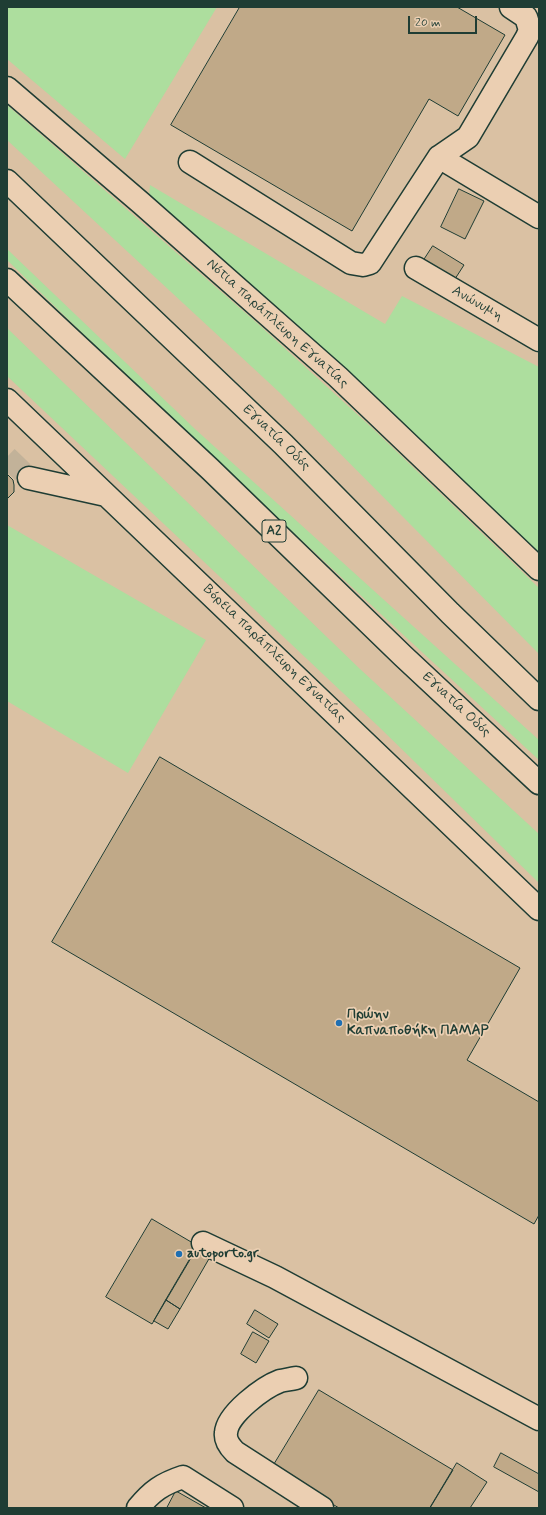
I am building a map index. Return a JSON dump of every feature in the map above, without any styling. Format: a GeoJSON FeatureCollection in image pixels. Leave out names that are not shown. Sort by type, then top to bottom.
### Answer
{"type":"FeatureCollection","features":[{"type":"Feature","properties":{"kind":"main road"},"geometry":{"type":"LineString","coordinates":[[190,162],[351,263],[364,266],[374,258],[439,157],[468,137],[527,37],[530,30],[526,17],[511,7]]}},
{"type":"Feature","properties":{"kind":"main road","name":"Νότια παράπλευρη Εγνατίας"},"geometry":{"type":"LineString","coordinates":[[7,88],[147,208],[338,377],[539,569]]}},
{"type":"Feature","properties":{"kind":"main road"},"geometry":{"type":"LineString","coordinates":[[439,157],[539,217]]}},
{"type":"Feature","properties":{"kind":"main road","name":"Εγνατία Οδός"},"geometry":{"type":"LineString","coordinates":[[7,181],[283,444],[450,613],[539,699]]}},
{"type":"Feature","properties":{"kind":"main road","name":"Ανώνυμη"},"geometry":{"type":"LineString","coordinates":[[416,268],[539,340]]}},
{"type":"Feature","properties":{"kind":"main road","name":"Εγνατία Οδός"},"geometry":{"type":"LineString","coordinates":[[7,280],[210,469],[403,656],[539,783]]}},
{"type":"Feature","properties":{"kind":"main road","name":"Βόρεια παράπλευρη Εγνατίας"},"geometry":{"type":"LineString","coordinates":[[7,400],[539,909]]}},
{"type":"Feature","properties":{"kind":"main road"},"geometry":{"type":"LineString","coordinates":[[29,478],[106,495]]}},
{"type":"Feature","properties":{"kind":"main road"},"geometry":{"type":"LineString","coordinates":[[203,1243],[275,1277],[539,1419]]}},
{"type":"Feature","properties":{"kind":"main road"},"geometry":{"type":"LineString","coordinates":[[296,1378],[280,1381],[252,1397],[232,1418],[226,1433],[227,1440],[235,1452],[322,1508]]}},
{"type":"Feature","properties":{"kind":"main road"},"geometry":{"type":"LineString","coordinates":[[138,1508],[148,1496],[164,1483],[183,1477],[232,1508]]}},
{"type":"Feature","properties":{"kind":"shaded area"},"geometry":{"type":"Polygon","coordinates":[[[7,7],[539,7],[539,1508],[7,1508],[7,7]]]}},
{"type":"Feature","properties":{"kind":"green space"},"geometry":{"type":"Polygon","coordinates":[[[7,7],[217,7],[125,159],[7,59],[7,7]]]}},
{"type":"Feature","properties":{"kind":"green space"},"geometry":{"type":"Polygon","coordinates":[[[7,105],[257,323],[370,426],[539,588],[539,654],[279,392],[7,140],[7,105]]]}},
{"type":"Feature","properties":{"kind":"green space"},"geometry":{"type":"Polygon","coordinates":[[[150,185],[385,324],[402,296],[539,367],[539,554],[149,195],[150,185]]]}},
{"type":"Feature","properties":{"kind":"green space"},"geometry":{"type":"Polygon","coordinates":[[[7,249],[195,429],[539,740],[539,760],[271,512],[72,324],[7,260],[7,249]]]}},
{"type":"Feature","properties":{"kind":"green space"},"geometry":{"type":"Polygon","coordinates":[[[7,328],[360,669],[539,834],[539,883],[378,726],[7,376],[7,328]]]}},
{"type":"Feature","properties":{"kind":"green space"},"geometry":{"type":"Polygon","coordinates":[[[7,525],[206,640],[128,773],[7,701],[7,525]]]}},
{"type":"Feature","properties":{"kind":"building"},"geometry":{"type":"Polygon","coordinates":[[[240,7],[457,7],[505,35],[458,116],[429,99],[352,231],[171,125],[240,7]]]}},
{"type":"Feature","properties":{"kind":"building"},"geometry":{"type":"Polygon","coordinates":[[[459,189],[484,201],[465,239],[441,227],[459,189]]]}},
{"type":"Feature","properties":{"kind":"building"},"geometry":{"type":"Polygon","coordinates":[[[433,246],[464,265],[453,282],[422,263],[433,246]]]}},
{"type":"Feature","properties":{"kind":"building"},"geometry":{"type":"Polygon","coordinates":[[[7,474],[13,480],[14,492],[7,499],[7,474]]]}},
{"type":"Feature","properties":{"kind":"building","name":"Πρώην Καπναποθήκη ΠΑΜΑΡ"},"geometry":{"type":"Polygon","coordinates":[[[160,757],[520,968],[467,1060],[539,1102],[539,1215],[534,1224],[52,942],[160,757]]]}},
{"type":"Feature","properties":{"kind":"building"},"geometry":{"type":"Polygon","coordinates":[[[152,1219],[198,1246],[152,1324],[106,1297],[152,1219]]]}},
{"type":"Feature","properties":{"kind":"building"},"geometry":{"type":"Polygon","coordinates":[[[196,1249],[210,1257],[180,1309],[166,1300],[196,1249]]]}},
{"type":"Feature","properties":{"kind":"building"},"geometry":{"type":"Polygon","coordinates":[[[166,1300],[180,1309],[168,1329],[154,1321],[166,1300]]]}},
{"type":"Feature","properties":{"kind":"building"},"geometry":{"type":"Polygon","coordinates":[[[255,1310],[278,1324],[269,1338],[247,1324],[255,1310]]]}},
{"type":"Feature","properties":{"kind":"building"},"geometry":{"type":"Polygon","coordinates":[[[253,1332],[269,1341],[256,1363],[241,1354],[253,1332]]]}},
{"type":"Feature","properties":{"kind":"building"},"geometry":{"type":"Polygon","coordinates":[[[319,1390],[453,1470],[430,1508],[339,1508],[272,1468],[319,1390]]]}},
{"type":"Feature","properties":{"kind":"building"},"geometry":{"type":"Polygon","coordinates":[[[501,1453],[539,1474],[539,1492],[494,1467],[501,1453]]]}},
{"type":"Feature","properties":{"kind":"building"},"geometry":{"type":"Polygon","coordinates":[[[457,1463],[487,1482],[470,1508],[430,1508],[457,1463]]]}},
{"type":"Feature","properties":{"kind":"building"},"geometry":{"type":"Polygon","coordinates":[[[176,1491],[206,1508],[167,1508],[176,1491]]]}},
{"type":"Feature","properties":{"kind":"tunnel"},"geometry":{"type":"LineString","coordinates":[[7,457],[29,478]]}},
{"type":"Feature","properties":{"kind":"place","name":"Πρώην Καπναποθήκη ΠΑΜΑΡ"},"geometry":{"type":"Point","coordinates":[339,1023]}},
{"type":"Feature","properties":{"kind":"place","name":"autoporto.gr"},"geometry":{"type":"Point","coordinates":[179,1254]}}]}
